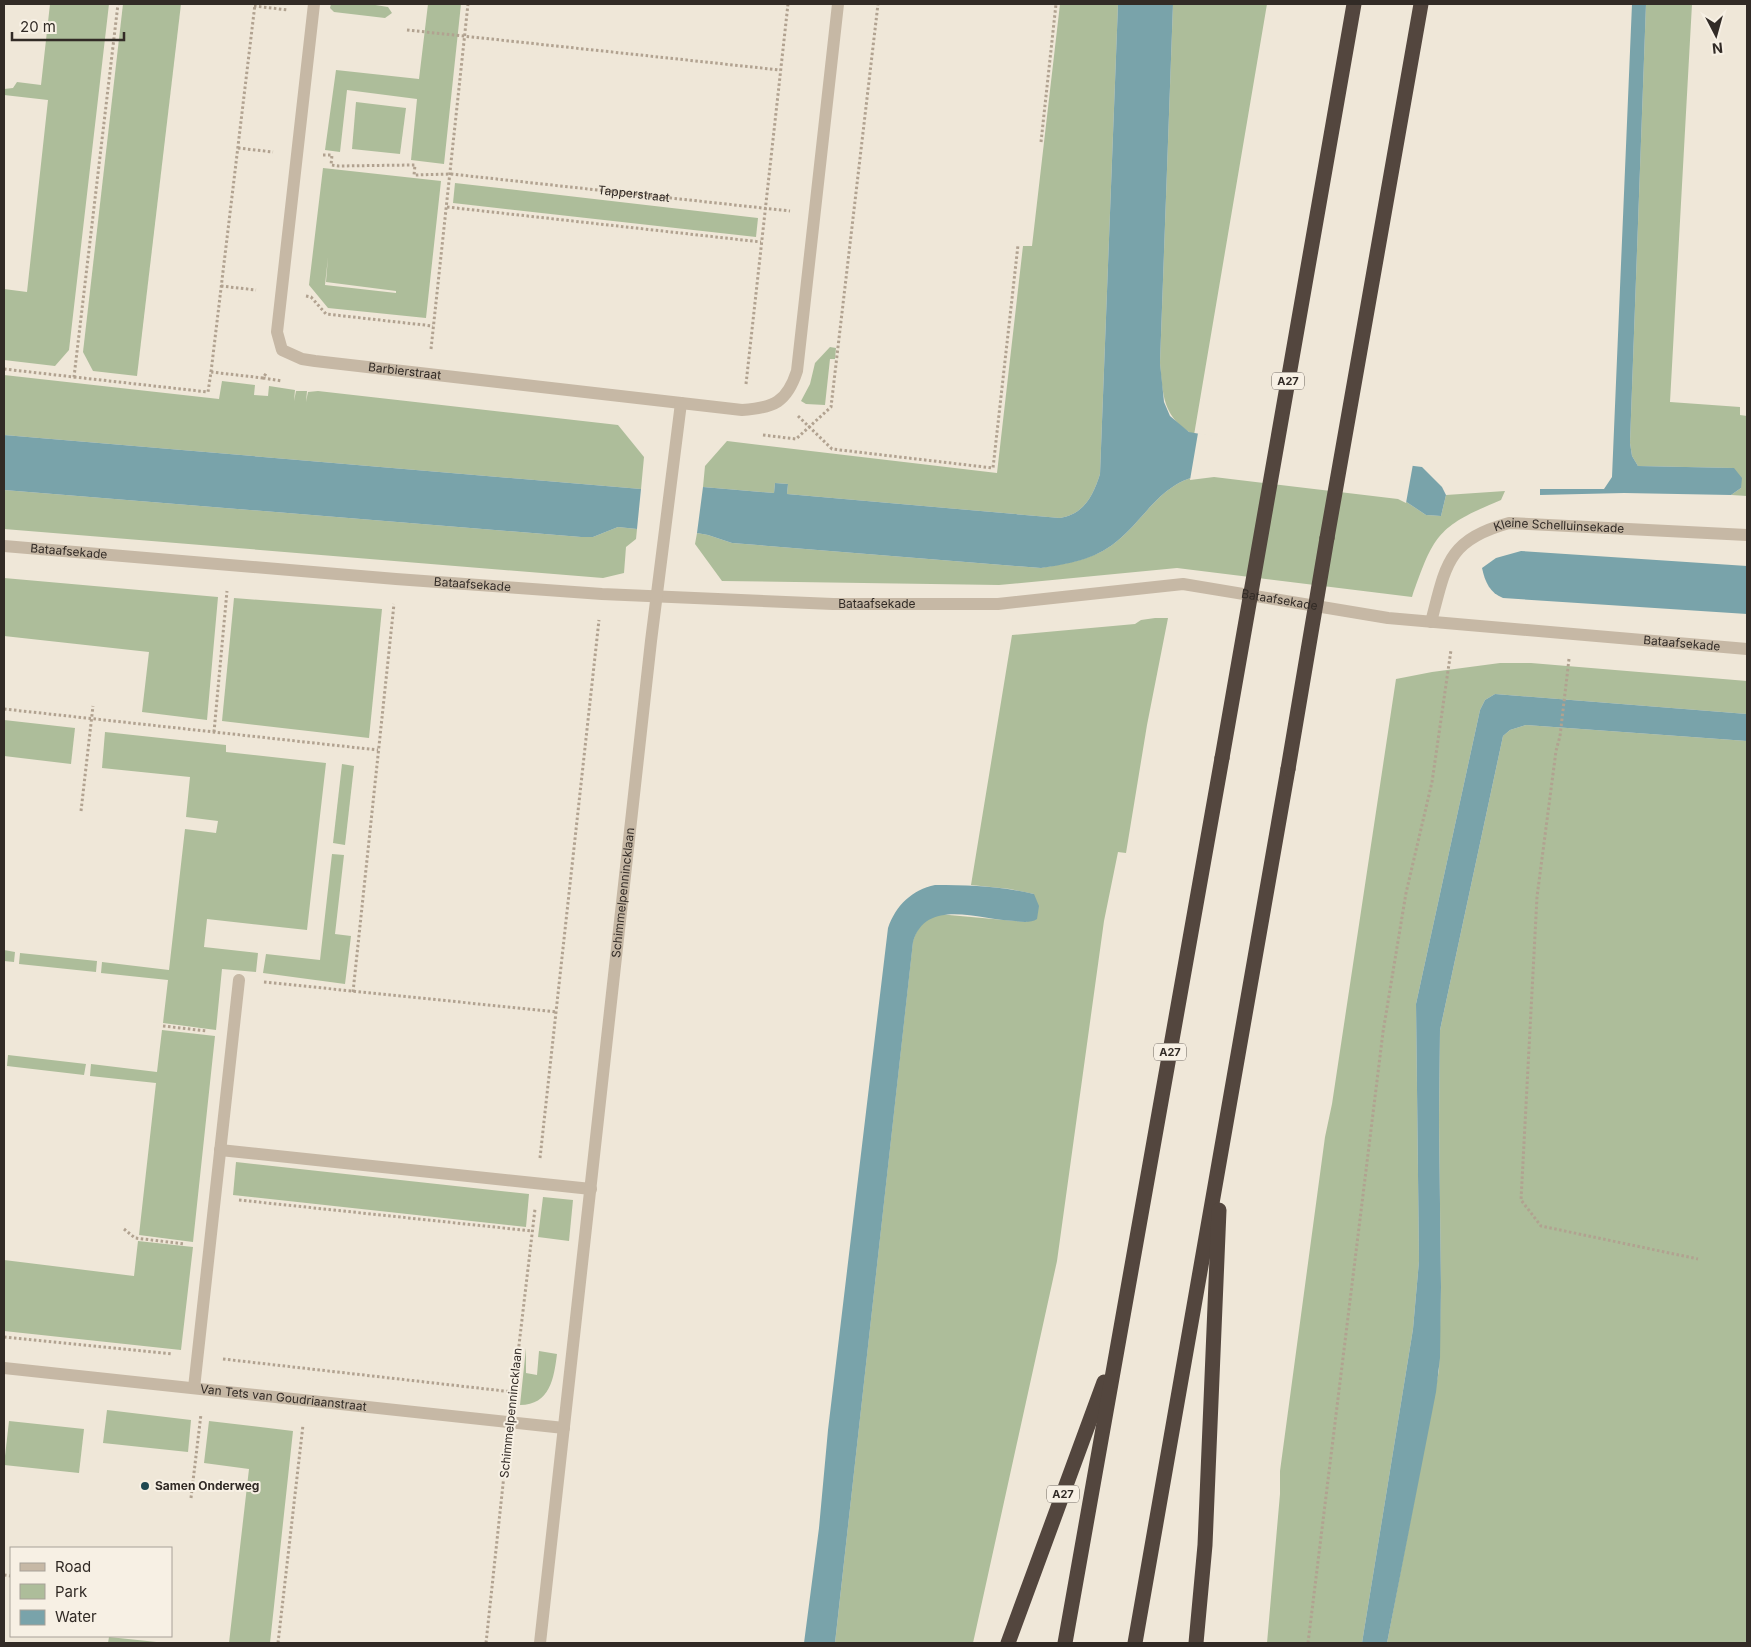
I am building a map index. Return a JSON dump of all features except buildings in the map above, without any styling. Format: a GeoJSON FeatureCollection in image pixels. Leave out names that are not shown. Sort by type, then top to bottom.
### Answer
{"type":"FeatureCollection","features":[{"type":"Feature","properties":{"kind":"highway","name":"A27"},"geometry":{"type":"LineString","coordinates":[[1065,1643],[1354,4]]}},
{"type":"Feature","properties":{"kind":"highway"},"geometry":{"type":"LineString","coordinates":[[1135,1643],[1421,4]]}},
{"type":"Feature","properties":{"kind":"highway"},"geometry":{"type":"LineString","coordinates":[[1196,1643],[1206,1535],[1221,1152]]}},
{"type":"Feature","properties":{"kind":"highway","name":"A27"},"geometry":{"type":"LineString","coordinates":[[1008,1643],[1117,1345]]}},
{"type":"Feature","properties":{"kind":"street"},"geometry":{"type":"LineString","coordinates":[[657,597],[681,403],[742,410],[763,409],[782,400],[792,386],[797,371],[838,4]]}},
{"type":"Feature","properties":{"kind":"street"},"geometry":{"type":"LineString","coordinates":[[282,350],[277,332],[314,9]]}},
{"type":"Feature","properties":{"kind":"street","name":"Barbierstraat"},"geometry":{"type":"LineString","coordinates":[[282,350],[302,359],[315,361],[681,403]]}},
{"type":"Feature","properties":{"kind":"street","name":"Kleine Schelluinsekade"},"geometry":{"type":"LineString","coordinates":[[1431,622],[1440,586],[1451,558],[1464,541],[1485,530],[1509,524],[1747,535]]}},
{"type":"Feature","properties":{"kind":"street","name":"Bataafsekade"},"geometry":{"type":"LineString","coordinates":[[4,546],[396,580],[602,594],[833,604],[998,604],[1183,584],[1388,618],[1747,649]]}},
{"type":"Feature","properties":{"kind":"street","name":"Schimmelpennincklaan"},"geometry":{"type":"LineString","coordinates":[[540,1643],[657,597]]}},
{"type":"Feature","properties":{"kind":"street"},"geometry":{"type":"LineString","coordinates":[[199,1389],[198,1356],[239,980]]}},
{"type":"Feature","properties":{"kind":"street"},"geometry":{"type":"LineString","coordinates":[[220,1150],[591,1189]]}},
{"type":"Feature","properties":{"kind":"street","name":"Van Tets van Goudriaanstraat"},"geometry":{"type":"LineString","coordinates":[[4,1368],[564,1428]]}},
{"type":"Feature","properties":{"kind":"path"},"geometry":{"type":"LineString","coordinates":[[74,377],[118,4]]}},
{"type":"Feature","properties":{"kind":"path"},"geometry":{"type":"LineString","coordinates":[[428,374],[468,4]]}},
{"type":"Feature","properties":{"kind":"path"},"geometry":{"type":"LineString","coordinates":[[736,384],[746,385],[788,4]]}},
{"type":"Feature","properties":{"kind":"path"},"geometry":{"type":"LineString","coordinates":[[756,435],[796,439],[831,407],[878,4]]}},
{"type":"Feature","properties":{"kind":"path"},"geometry":{"type":"LineString","coordinates":[[1041,142],[1056,4]]}},
{"type":"Feature","properties":{"kind":"path"},"geometry":{"type":"LineString","coordinates":[[4,369],[208,392],[212,372],[254,5],[314,9]]}},
{"type":"Feature","properties":{"kind":"path"},"geometry":{"type":"LineString","coordinates":[[407,30],[780,70]]}},
{"type":"Feature","properties":{"kind":"path"},"geometry":{"type":"LineString","coordinates":[[238,148],[297,155]]}},
{"type":"Feature","properties":{"kind":"path","name":"Tapperstraat"},"geometry":{"type":"LineString","coordinates":[[297,155],[313,158],[332,155],[331,165],[339,166],[415,166],[414,175],[451,174],[815,214]]}},
{"type":"Feature","properties":{"kind":"path"},"geometry":{"type":"LineString","coordinates":[[447,207],[762,242]]}},
{"type":"Feature","properties":{"kind":"path"},"geometry":{"type":"LineString","coordinates":[[782,400],[832,449],[993,468],[1018,245]]}},
{"type":"Feature","properties":{"kind":"path"},"geometry":{"type":"LineString","coordinates":[[221,286],[311,296],[326,314],[433,326]]}},
{"type":"Feature","properties":{"kind":"path"},"geometry":{"type":"LineString","coordinates":[[263,378],[282,350]]}},
{"type":"Feature","properties":{"kind":"path"},"geometry":{"type":"LineString","coordinates":[[431,350],[441,351]]}},
{"type":"Feature","properties":{"kind":"path"},"geometry":{"type":"LineString","coordinates":[[212,372],[292,382]]}},
{"type":"Feature","properties":{"kind":"path"},"geometry":{"type":"LineString","coordinates":[[353,992],[396,580]]}},
{"type":"Feature","properties":{"kind":"path"},"geometry":{"type":"LineString","coordinates":[[214,732],[227,589]]}},
{"type":"Feature","properties":{"kind":"path","name":"Schimmelpennincklaan"},"geometry":{"type":"LineString","coordinates":[[486,1643],[602,594]]}},
{"type":"Feature","properties":{"kind":"path"},"geometry":{"type":"LineString","coordinates":[[1442,647],[1461,649]]}},
{"type":"Feature","properties":{"kind":"path"},"geometry":{"type":"LineString","coordinates":[[1308,1643],[1383,1032],[1406,893],[1432,782],[1451,648]]}},
{"type":"Feature","properties":{"kind":"path"},"geometry":{"type":"LineString","coordinates":[[1579,658],[1569,657],[1560,736],[1556,751],[1537,897],[1521,1200],[1541,1226],[1698,1259]]}},
{"type":"Feature","properties":{"kind":"path"},"geometry":{"type":"LineString","coordinates":[[81,811],[93,706]]}},
{"type":"Feature","properties":{"kind":"path"},"geometry":{"type":"LineString","coordinates":[[4,709],[378,750]]}},
{"type":"Feature","properties":{"kind":"path"},"geometry":{"type":"LineString","coordinates":[[239,980],[557,1012]]}},
{"type":"Feature","properties":{"kind":"path"},"geometry":{"type":"LineString","coordinates":[[163,1026],[233,1034]]}},
{"type":"Feature","properties":{"kind":"path"},"geometry":{"type":"LineString","coordinates":[[215,1197],[532,1231]]}},
{"type":"Feature","properties":{"kind":"path"},"geometry":{"type":"LineString","coordinates":[[124,1230],[135,1238],[209,1246]]}},
{"type":"Feature","properties":{"kind":"path"},"geometry":{"type":"LineString","coordinates":[[4,1337],[198,1356],[513,1392]]}},
{"type":"Feature","properties":{"kind":"path"},"geometry":{"type":"LineString","coordinates":[[191,1498],[199,1389]]}},
{"type":"Feature","properties":{"kind":"path"},"geometry":{"type":"LineString","coordinates":[[278,1643],[306,1400]]}},
{"type":"Feature","properties":{"kind":"green space"},"geometry":{"type":"Polygon","coordinates":[[[50,4],[109,4],[69,350],[55,366],[4,360],[4,289],[27,292],[48,100],[4,95],[4,89],[13,88],[17,82],[41,85],[50,4]]]}},
{"type":"Feature","properties":{"kind":"green space"},"geometry":{"type":"Polygon","coordinates":[[[123,4],[181,4],[137,376],[93,371],[83,352],[123,4]]]}},
{"type":"Feature","properties":{"kind":"green space"},"geometry":{"type":"Polygon","coordinates":[[[331,4],[369,4],[388,7],[392,13],[385,18],[334,12],[330,8],[331,4]]]}},
{"type":"Feature","properties":{"kind":"green space"},"geometry":{"type":"Polygon","coordinates":[[[428,4],[461,4],[444,164],[411,160],[417,99],[347,90],[340,152],[325,150],[336,70],[419,79],[428,4]]]}},
{"type":"Feature","properties":{"kind":"green space"},"geometry":{"type":"Polygon","coordinates":[[[1060,4],[1118,4],[1100,474],[1091,497],[1075,513],[1060,518],[787,494],[788,484],[775,483],[774,493],[703,487],[705,466],[727,441],[997,473],[1023,246],[1032,246],[1060,4]]]}},
{"type":"Feature","properties":{"kind":"green space"},"geometry":{"type":"Polygon","coordinates":[[[1173,4],[1267,4],[1194,435],[1183,428],[1170,413],[1162,385],[1160,363],[1173,4]]]}},
{"type":"Feature","properties":{"kind":"green space"},"geometry":{"type":"Polygon","coordinates":[[[1646,4],[1692,4],[1670,402],[1740,407],[1740,415],[1747,416],[1747,496],[1731,495],[1741,488],[1733,468],[1638,466],[1632,456],[1630,443],[1646,4]]]}},
{"type":"Feature","properties":{"kind":"green space"},"geometry":{"type":"Polygon","coordinates":[[[356,102],[406,108],[400,154],[352,149],[356,102]]]}},
{"type":"Feature","properties":{"kind":"green space"},"geometry":{"type":"Polygon","coordinates":[[[323,168],[441,181],[426,318],[328,308],[309,285],[323,168]],[[328,257],[325,285],[396,293],[396,291],[326,282],[328,257]]]}},
{"type":"Feature","properties":{"kind":"green space"},"geometry":{"type":"Polygon","coordinates":[[[455,183],[758,218],[756,237],[453,203],[455,183]]]}},
{"type":"Feature","properties":{"kind":"green space"},"geometry":{"type":"Polygon","coordinates":[[[830,347],[836,348],[835,359],[830,359],[825,405],[806,404],[801,401],[810,384],[815,363],[830,347]]]}},
{"type":"Feature","properties":{"kind":"green space"},"geometry":{"type":"Polygon","coordinates":[[[4,375],[219,399],[222,381],[255,385],[254,395],[268,396],[269,386],[295,390],[294,401],[296,391],[307,391],[306,402],[308,392],[318,391],[618,425],[644,457],[641,489],[4,435],[4,375]]]}},
{"type":"Feature","properties":{"kind":"green space"},"geometry":{"type":"Polygon","coordinates":[[[1201,475],[1399,497],[1426,515],[1441,516],[1446,495],[1505,491],[1501,500],[1464,517],[1441,535],[1426,559],[1412,597],[1177,568],[999,585],[722,581],[695,544],[697,533],[732,543],[1041,568],[1080,560],[1108,548],[1127,532],[1154,502],[1174,486],[1187,479],[1201,475]]]}},
{"type":"Feature","properties":{"kind":"green space"},"geometry":{"type":"Polygon","coordinates":[[[4,490],[581,537],[593,537],[618,527],[637,529],[636,539],[626,547],[624,573],[603,578],[4,529],[4,490]]]}},
{"type":"Feature","properties":{"kind":"green space"},"geometry":{"type":"Polygon","coordinates":[[[4,578],[218,597],[207,720],[142,712],[149,652],[4,636],[4,578]]]}},
{"type":"Feature","properties":{"kind":"green space"},"geometry":{"type":"Polygon","coordinates":[[[234,598],[382,609],[369,738],[222,721],[234,598]]]}},
{"type":"Feature","properties":{"kind":"green space"},"geometry":{"type":"Polygon","coordinates":[[[1168,618],[1147,725],[1126,853],[1118,852],[1104,921],[1057,1261],[973,1643],[835,1643],[913,941],[922,924],[938,914],[1027,922],[1034,894],[1010,889],[971,885],[1012,635],[1135,624],[1141,620],[1168,618]]]}},
{"type":"Feature","properties":{"kind":"green space"},"geometry":{"type":"Polygon","coordinates":[[[1500,663],[1531,663],[1747,681],[1747,714],[1495,694],[1485,700],[1480,710],[1416,1004],[1419,1261],[1413,1329],[1362,1643],[1267,1643],[1280,1494],[1280,1471],[1325,1137],[1332,1104],[1396,679],[1500,663]]]}},
{"type":"Feature","properties":{"kind":"green space"},"geometry":{"type":"Polygon","coordinates":[[[4,720],[75,728],[71,764],[4,756],[4,720]]]}},
{"type":"Feature","properties":{"kind":"green space"},"geometry":{"type":"Polygon","coordinates":[[[1526,725],[1747,741],[1747,1643],[1387,1643],[1439,1370],[1441,1287],[1440,1030],[1503,736],[1510,730],[1526,725]]]}},
{"type":"Feature","properties":{"kind":"green space"},"geometry":{"type":"Polygon","coordinates":[[[105,732],[226,745],[226,752],[326,763],[307,930],[207,919],[204,947],[258,953],[256,972],[222,969],[216,1030],[163,1023],[168,980],[101,973],[102,962],[169,970],[185,829],[216,833],[218,821],[186,817],[190,777],[102,768],[105,732]]]}},
{"type":"Feature","properties":{"kind":"green space"},"geometry":{"type":"Polygon","coordinates":[[[342,764],[354,766],[345,845],[333,843],[342,764]]]}},
{"type":"Feature","properties":{"kind":"green space"},"geometry":{"type":"Polygon","coordinates":[[[332,854],[344,855],[335,934],[351,936],[345,984],[263,973],[266,954],[320,960],[332,854]]]}},
{"type":"Feature","properties":{"kind":"green space"},"geometry":{"type":"Polygon","coordinates":[[[4,950],[15,952],[14,962],[4,961],[4,950]]]}},
{"type":"Feature","properties":{"kind":"green space"},"geometry":{"type":"Polygon","coordinates":[[[20,953],[97,961],[96,972],[19,964],[20,953]]]}},
{"type":"Feature","properties":{"kind":"green space"},"geometry":{"type":"Polygon","coordinates":[[[162,1030],[215,1036],[193,1242],[139,1235],[156,1083],[90,1076],[91,1064],[157,1072],[162,1030]]]}},
{"type":"Feature","properties":{"kind":"green space"},"geometry":{"type":"Polygon","coordinates":[[[8,1055],[86,1064],[84,1075],[7,1066],[8,1055]]]}},
{"type":"Feature","properties":{"kind":"green space"},"geometry":{"type":"Polygon","coordinates":[[[236,1162],[529,1194],[526,1227],[233,1195],[236,1162]]]}},
{"type":"Feature","properties":{"kind":"green space"},"geometry":{"type":"Polygon","coordinates":[[[543,1197],[573,1200],[569,1241],[538,1237],[543,1197]]]}},
{"type":"Feature","properties":{"kind":"green space"},"geometry":{"type":"Polygon","coordinates":[[[138,1241],[193,1247],[181,1350],[4,1331],[4,1260],[134,1276],[138,1241]]]}},
{"type":"Feature","properties":{"kind":"green space"},"geometry":{"type":"Polygon","coordinates":[[[526,1348],[526,1373],[537,1375],[539,1351],[557,1354],[549,1389],[538,1400],[530,1404],[520,1405],[526,1348]]]}},
{"type":"Feature","properties":{"kind":"green space"},"geometry":{"type":"Polygon","coordinates":[[[107,1410],[191,1420],[188,1452],[103,1443],[107,1410]]]}},
{"type":"Feature","properties":{"kind":"green space"},"geometry":{"type":"Polygon","coordinates":[[[9,1421],[84,1429],[79,1473],[4,1465],[9,1421]]]}},
{"type":"Feature","properties":{"kind":"green space"},"geometry":{"type":"Polygon","coordinates":[[[209,1421],[293,1431],[270,1643],[229,1643],[249,1469],[204,1463],[209,1421]]]}},
{"type":"Feature","properties":{"kind":"green space"},"geometry":{"type":"Polygon","coordinates":[[[109,1637],[166,1643],[108,1643],[109,1637]]]}},
{"type":"Feature","properties":{"kind":"water"},"geometry":{"type":"Polygon","coordinates":[[[1118,4],[1173,4],[1160,363],[1164,402],[1170,416],[1189,432],[1302,452],[1422,467],[1442,487],[1446,495],[1441,516],[1426,515],[1399,497],[1201,475],[1187,479],[1174,486],[1154,502],[1127,532],[1108,548],[1080,560],[1041,568],[732,543],[697,533],[703,487],[774,493],[775,483],[788,484],[787,494],[1060,518],[1075,513],[1091,497],[1100,474],[1118,4]]]}},
{"type":"Feature","properties":{"kind":"water"},"geometry":{"type":"Polygon","coordinates":[[[1632,4],[1646,4],[1630,443],[1632,456],[1638,466],[1734,468],[1742,478],[1741,488],[1731,495],[1624,493],[1540,495],[1540,489],[1604,489],[1612,477],[1632,4]]]}},
{"type":"Feature","properties":{"kind":"water"},"geometry":{"type":"Polygon","coordinates":[[[4,435],[641,489],[637,529],[618,527],[593,537],[581,537],[4,490],[4,435]]]}},
{"type":"Feature","properties":{"kind":"water"},"geometry":{"type":"Polygon","coordinates":[[[1521,551],[1747,566],[1747,614],[1503,598],[1498,596],[1489,586],[1482,568],[1496,558],[1521,551]]]}},
{"type":"Feature","properties":{"kind":"water"},"geometry":{"type":"Polygon","coordinates":[[[1495,694],[1747,714],[1747,741],[1526,725],[1510,730],[1503,736],[1440,1030],[1441,1287],[1440,1358],[1436,1392],[1387,1643],[1362,1643],[1413,1329],[1419,1261],[1416,1004],[1480,710],[1485,700],[1495,694]]]}},
{"type":"Feature","properties":{"kind":"water"},"geometry":{"type":"Polygon","coordinates":[[[935,885],[985,886],[1034,894],[1039,906],[1037,919],[1023,922],[971,915],[942,915],[929,920],[920,928],[913,942],[835,1643],[804,1643],[888,928],[895,912],[906,900],[919,891],[935,885]]]}},
{"type":"Feature","properties":{"kind":"pier"},"geometry":{"type":"Polygon","coordinates":[[[1198,433],[1303,450],[1413,464],[1406,503],[1398,499],[1214,477],[1190,480],[1198,433]]]}},
{"type":"Feature","properties":{"kind":"place","name":"Samen Onderweg"},"geometry":{"type":"Point","coordinates":[145,1486]}}]}
